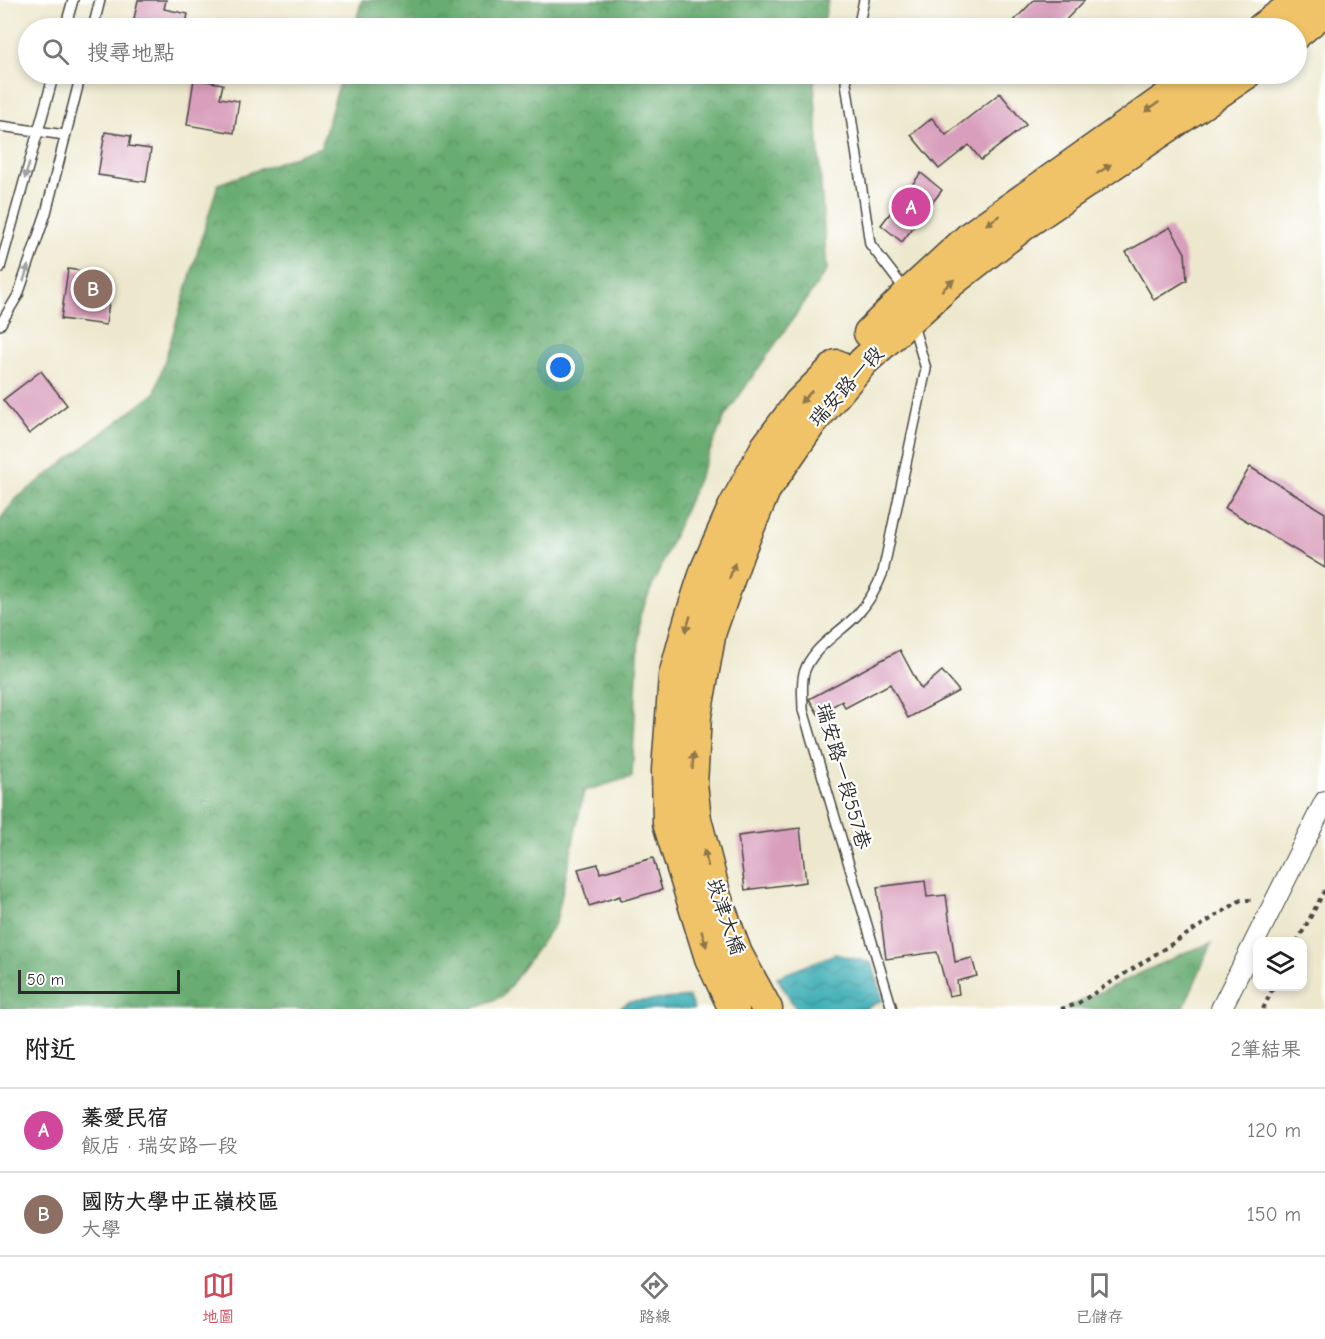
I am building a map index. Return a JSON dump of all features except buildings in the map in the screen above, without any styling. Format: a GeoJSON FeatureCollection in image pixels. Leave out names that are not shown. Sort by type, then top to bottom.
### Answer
{"type":"FeatureCollection","features":[{"type":"Feature","properties":{"kind":"main road"},"geometry":{"type":"LineString","coordinates":[[1276,18],[1300,0]]}},
{"type":"Feature","properties":{"kind":"main road"},"geometry":{"type":"LineString","coordinates":[[1307,25],[1325,10]]}},
{"type":"Feature","properties":{"kind":"main road","name":"瑞安路一段"},"geometry":{"type":"LineString","coordinates":[[682,821],[692,784],[696,716],[711,631],[739,552],[765,490],[812,422],[970,236],[1186,84]]}},
{"type":"Feature","properties":{"kind":"main road","name":"瑞安路一段"},"geometry":{"type":"LineString","coordinates":[[910,307],[950,283],[1029,221],[1231,84]]}},
{"type":"Feature","properties":{"kind":"main road","name":"崁津大橋"},"geometry":{"type":"LineString","coordinates":[[682,821],[710,958],[734,1009]]}},
{"type":"Feature","properties":{"kind":"main road","name":"崁津大橋"},"geometry":{"type":"LineString","coordinates":[[682,821],[716,897],[737,954],[767,1009]]}},
{"type":"Feature","properties":{"kind":"street"},"geometry":{"type":"LineString","coordinates":[[1221,1009],[1325,801]]}},
{"type":"Feature","properties":{"kind":"lane"},"geometry":{"type":"LineString","coordinates":[[68,18],[73,0]]}},
{"type":"Feature","properties":{"kind":"lane"},"geometry":{"type":"LineString","coordinates":[[96,18],[100,0]]}},
{"type":"Feature","properties":{"kind":"lane"},"geometry":{"type":"LineString","coordinates":[[860,18],[864,0]]}},
{"type":"Feature","properties":{"kind":"lane"},"geometry":{"type":"LineString","coordinates":[[0,268],[51,84]]}},
{"type":"Feature","properties":{"kind":"lane"},"geometry":{"type":"LineString","coordinates":[[0,325],[18,295],[46,213],[78,84]]}},
{"type":"Feature","properties":{"kind":"lane"},"geometry":{"type":"LineString","coordinates":[[846,84],[870,244],[910,307]]}},
{"type":"Feature","properties":{"kind":"lane"},"geometry":{"type":"LineString","coordinates":[[0,126],[65,135]]}},
{"type":"Feature","properties":{"kind":"lane","name":"瑞安路一段557巷"},"geometry":{"type":"LineString","coordinates":[[892,1009],[803,710],[803,692],[804,673],[817,650],[857,615],[876,589],[883,572],[926,369],[910,307]]}},
{"type":"Feature","properties":{"kind":"path"},"geometry":{"type":"LineString","coordinates":[[1300,937],[1325,891]]}},
{"type":"Feature","properties":{"kind":"path"},"geometry":{"type":"LineString","coordinates":[[1061,1009],[1077,1004],[1241,900],[1274,899]]}},
{"type":"Feature","properties":{"kind":"path"},"geometry":{"type":"LineString","coordinates":[[1263,1009],[1272,991]]}},
{"type":"Feature","properties":{"kind":"green space"},"geometry":{"type":"Polygon","coordinates":[[[362,0],[828,0],[825,18],[357,18],[362,0]]]}},
{"type":"Feature","properties":{"kind":"green space"},"geometry":{"type":"Polygon","coordinates":[[[339,84],[814,84],[827,270],[725,416],[640,615],[632,777],[584,791],[556,922],[503,996],[472,1009],[0,1009],[0,519],[17,498],[155,393],[218,184],[321,147],[339,84]]]}},
{"type":"Feature","properties":{"kind":"green space"},"geometry":{"type":"Polygon","coordinates":[[[1212,943],[1183,1009],[1064,1009],[1186,952],[1212,943]]]}},
{"type":"Feature","properties":{"kind":"water"},"geometry":{"type":"Polygon","coordinates":[[[835,954],[872,963],[883,1000],[865,1009],[796,1009],[777,977],[835,954]]]}},
{"type":"Feature","properties":{"kind":"water"},"geometry":{"type":"Polygon","coordinates":[[[689,997],[694,1009],[618,1009],[629,1002],[689,997]]]}},
{"type":"Feature","properties":{"kind":"place","name":"蓁愛民宿"},"geometry":{"type":"Point","coordinates":[911,207]}},
{"type":"Feature","properties":{"kind":"place","name":"國防大學中正嶺校區"},"geometry":{"type":"Point","coordinates":[93,289]}}]}
